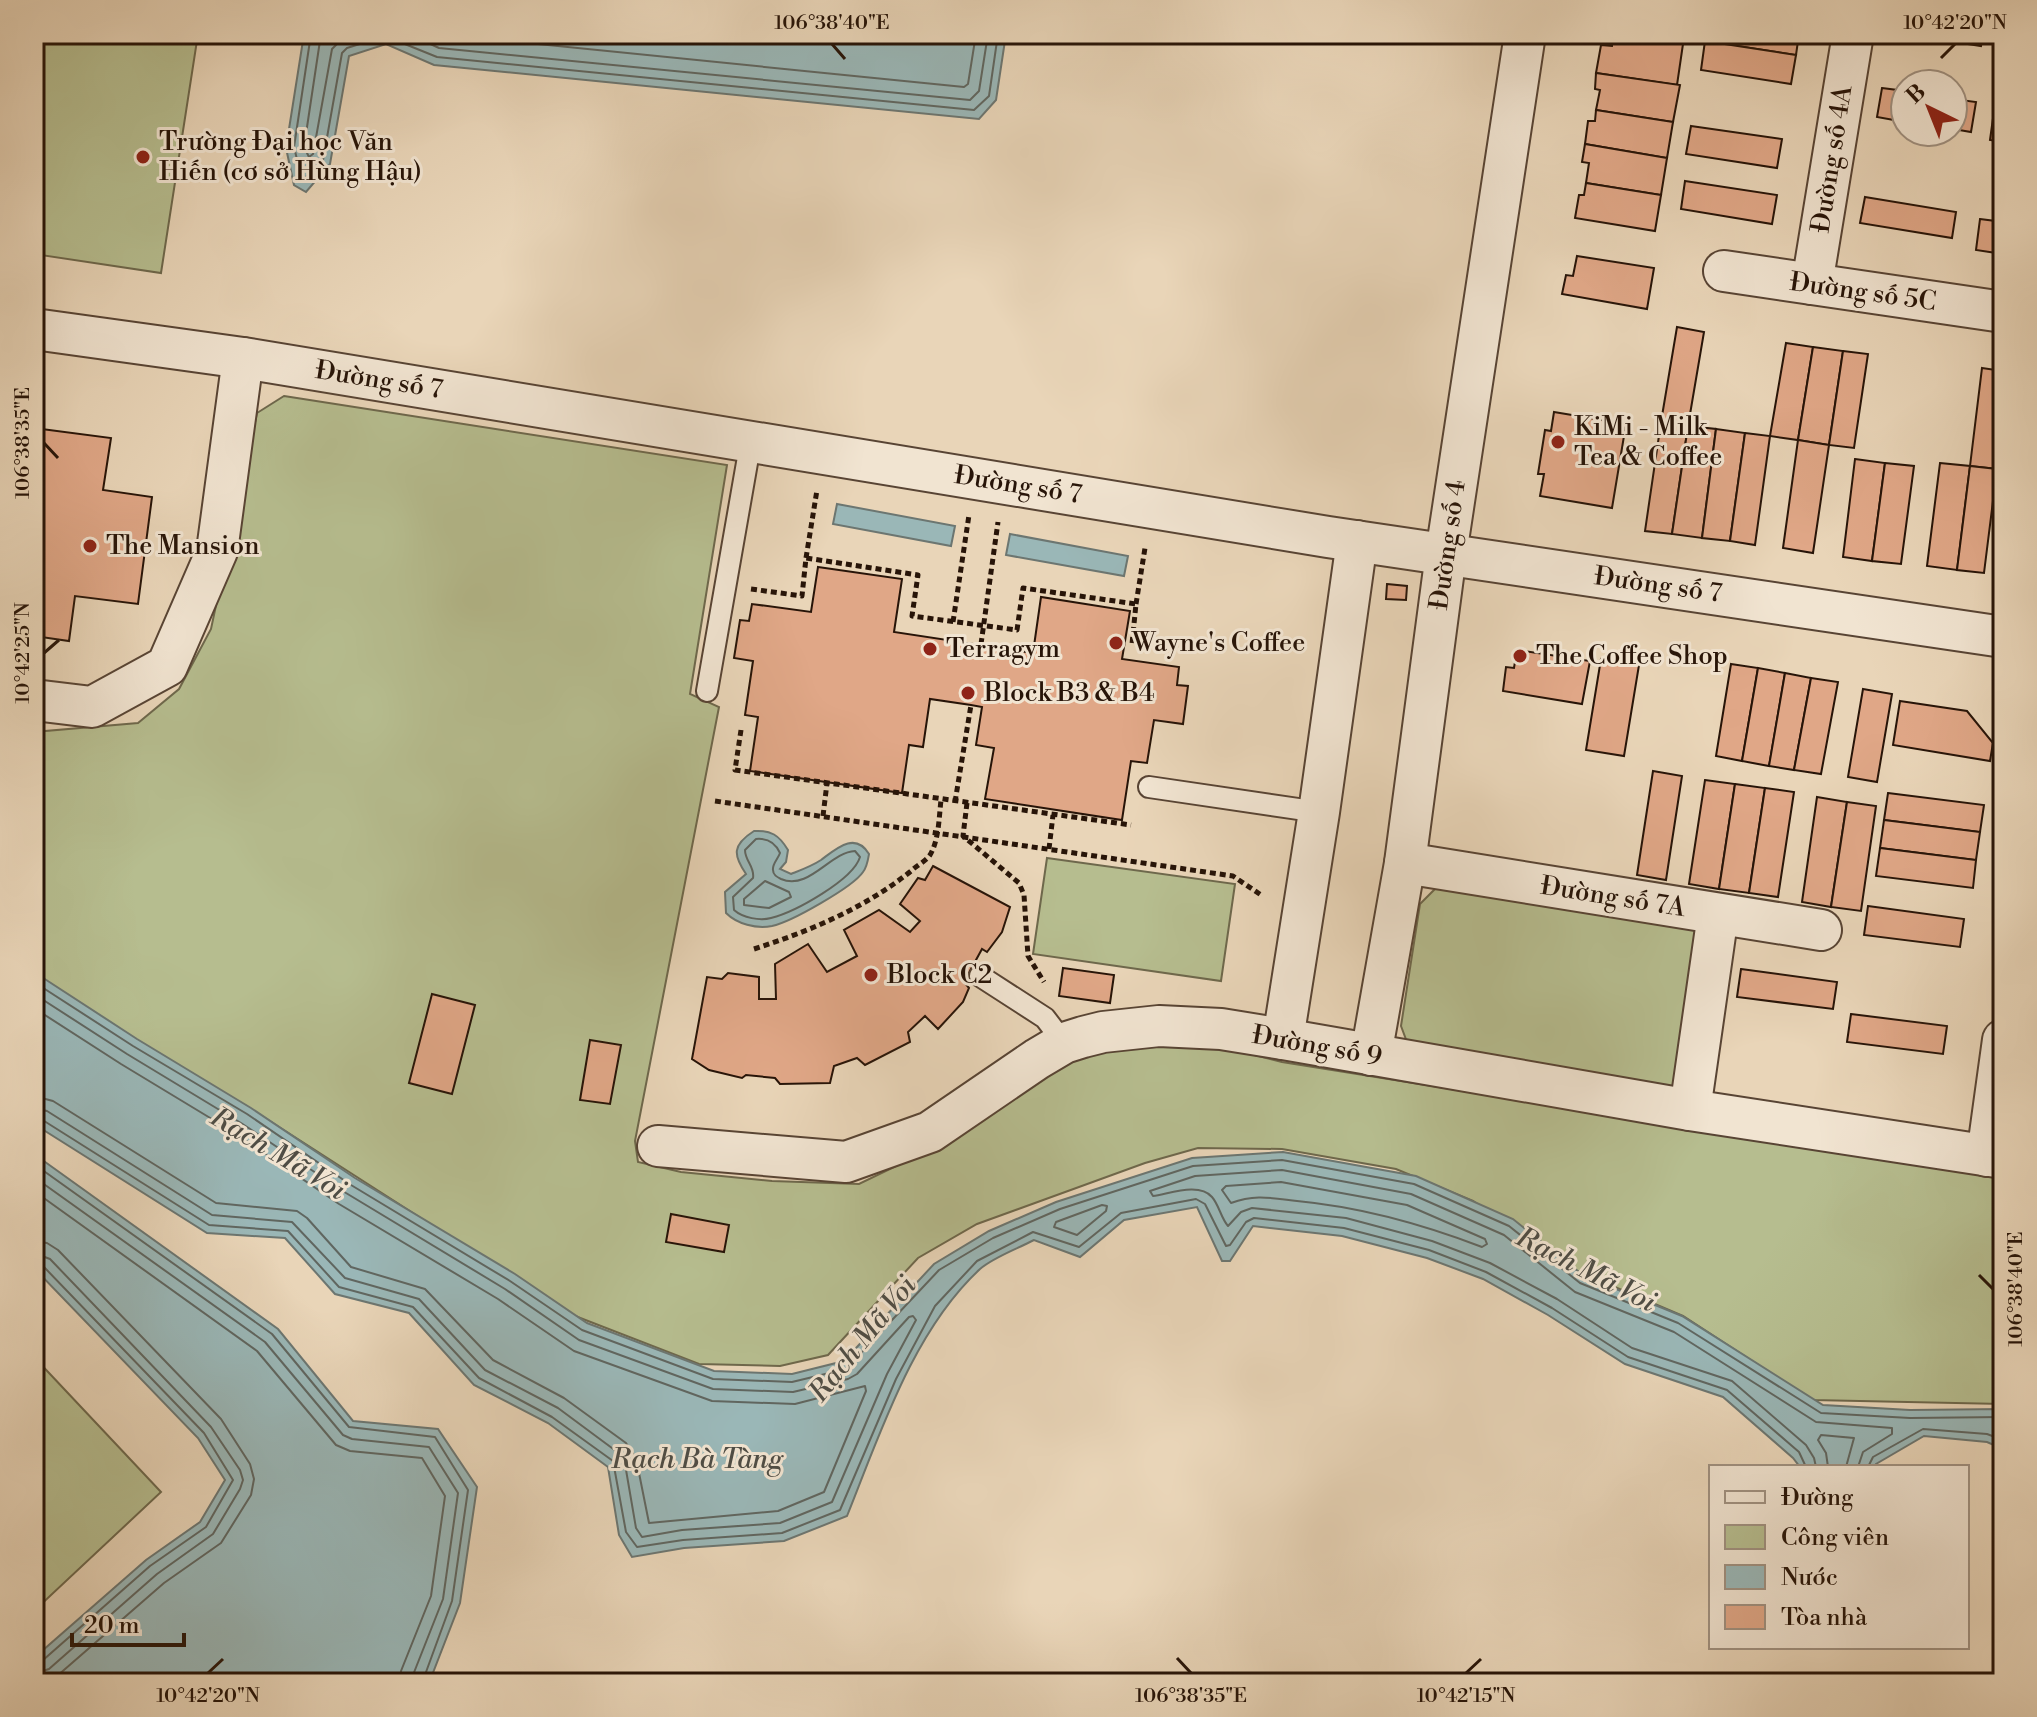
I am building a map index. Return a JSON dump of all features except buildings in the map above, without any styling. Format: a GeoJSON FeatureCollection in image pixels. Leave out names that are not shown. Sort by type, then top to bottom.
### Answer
{"type":"FeatureCollection","features":[{"type":"Feature","properties":{"kind":"street","name":"Đường số 4"},"geometry":{"type":"LineString","coordinates":[[1371,1055],[1405,863],[1446,554],[1525,34]]}},
{"type":"Feature","properties":{"kind":"street","name":"Đường số 4A"},"geometry":{"type":"LineString","coordinates":[[1812,284],[1853,34]]}},
{"type":"Feature","properties":{"kind":"street","name":"Đường số 5C"},"geometry":{"type":"LineString","coordinates":[[1724,271],[2003,312]]}},
{"type":"Feature","properties":{"kind":"street","name":"Đường số 7"},"geometry":{"type":"LineString","coordinates":[[34,329],[243,358],[1357,541],[2003,637]]}},
{"type":"Feature","properties":{"kind":"street"},"geometry":{"type":"LineString","coordinates":[[34,700],[92,707],[167,666],[217,551],[243,358]]}},
{"type":"Feature","properties":{"kind":"street"},"geometry":{"type":"LineString","coordinates":[[1283,1039],[1357,541]]}},
{"type":"Feature","properties":{"kind":"street","name":"Đường số 7A"},"geometry":{"type":"LineString","coordinates":[[1405,863],[1821,930]]}},
{"type":"Feature","properties":{"kind":"street"},"geometry":{"type":"LineString","coordinates":[[1690,1110],[1718,914]]}},
{"type":"Feature","properties":{"kind":"street","name":"Đường số 9"},"geometry":{"type":"LineString","coordinates":[[658,1146],[846,1162],[930,1132],[1064,1043],[1103,1032],[1159,1026],[1221,1029],[1690,1110],[1995,1157]]}},
{"type":"Feature","properties":{"kind":"street"},"geometry":{"type":"LineString","coordinates":[[1995,1157],[2003,1040]]}},
{"type":"Feature","properties":{"kind":"lane"},"geometry":{"type":"LineString","coordinates":[[707,691],[751,440]]}},
{"type":"Feature","properties":{"kind":"lane"},"geometry":{"type":"LineString","coordinates":[[1149,787],[1319,812]]}},
{"type":"Feature","properties":{"kind":"lane"},"geometry":{"type":"LineString","coordinates":[[980,976],[1045,1018],[1064,1043]]}},
{"type":"Feature","properties":{"kind":"path"},"geometry":{"type":"LineString","coordinates":[[953,622],[990,481]]}},
{"type":"Feature","properties":{"kind":"path"},"geometry":{"type":"LineString","coordinates":[[981,644],[990,481]]}},
{"type":"Feature","properties":{"kind":"path"},"geometry":{"type":"LineString","coordinates":[[744,597],[745,588],[802,596],[817,489]]}},
{"type":"Feature","properties":{"kind":"path"},"geometry":{"type":"LineString","coordinates":[[1132,644],[1145,548]]}},
{"type":"Feature","properties":{"kind":"path"},"geometry":{"type":"LineString","coordinates":[[806,558],[918,575],[912,616],[953,622],[1017,630],[1023,588],[1136,604]]}},
{"type":"Feature","properties":{"kind":"path"},"geometry":{"type":"LineString","coordinates":[[955,802],[971,705]]}},
{"type":"Feature","properties":{"kind":"path"},"geometry":{"type":"LineString","coordinates":[[741,730],[735,770],[1131,825]]}},
{"type":"Feature","properties":{"kind":"path"},"geometry":{"type":"LineString","coordinates":[[823,816],[827,783]]}},
{"type":"Feature","properties":{"kind":"path"},"geometry":{"type":"LineString","coordinates":[[754,949],[803,933],[896,883],[930,855],[941,800]]}},
{"type":"Feature","properties":{"kind":"path"},"geometry":{"type":"LineString","coordinates":[[715,801],[1233,876],[1261,895]]}},
{"type":"Feature","properties":{"kind":"path"},"geometry":{"type":"LineString","coordinates":[[963,836],[967,803]]}},
{"type":"Feature","properties":{"kind":"path"},"geometry":{"type":"LineString","coordinates":[[1049,849],[1053,815]]}},
{"type":"Feature","properties":{"kind":"path"},"geometry":{"type":"LineString","coordinates":[[963,836],[1019,883],[1024,895],[1028,956],[1046,985]]}},
{"type":"Feature","properties":{"kind":"green space"},"geometry":{"type":"Polygon","coordinates":[[[34,34],[198,34],[161,273],[34,254],[34,34]]]}},
{"type":"Feature","properties":{"kind":"green space"},"geometry":{"type":"Polygon","coordinates":[[[284,396],[727,465],[690,694],[719,707],[635,1141],[638,1162],[681,1172],[772,1181],[859,1184],[944,1143],[1059,1062],[1161,1041],[1211,1044],[1282,1062],[2003,1177],[2003,1404],[1812,1400],[1683,1316],[1575,1270],[1473,1201],[1396,1169],[1282,1149],[1198,1148],[1145,1163],[977,1224],[918,1258],[828,1355],[780,1366],[699,1364],[570,1314],[34,974],[34,732],[138,723],[179,689],[211,629],[257,413],[284,396]]]}},
{"type":"Feature","properties":{"kind":"green space"},"geometry":{"type":"Polygon","coordinates":[[[1047,858],[1235,884],[1221,981],[1033,954],[1047,858]]]}},
{"type":"Feature","properties":{"kind":"green space"},"geometry":{"type":"Polygon","coordinates":[[[1460,881],[1698,929],[1675,1089],[1407,1042],[1401,1026],[1420,904],[1435,889],[1460,881]]]}},
{"type":"Feature","properties":{"kind":"green space"},"geometry":{"type":"Polygon","coordinates":[[[34,1357],[161,1492],[34,1611],[34,1357]]]}},
{"type":"Feature","properties":{"kind":"water"},"geometry":{"type":"Polygon","coordinates":[[[304,34],[1006,34],[996,100],[979,119],[434,65],[386,44],[349,56],[330,164],[306,192],[294,185],[286,148],[304,34]]]}},
{"type":"Feature","properties":{"kind":"water"},"geometry":{"type":"Polygon","coordinates":[[[837,504],[955,526],[951,546],[833,524],[837,504]]]}},
{"type":"Feature","properties":{"kind":"water"},"geometry":{"type":"Polygon","coordinates":[[[1010,534],[1128,556],[1124,576],[1006,555],[1010,534]]]}},
{"type":"Feature","properties":{"kind":"water"},"geometry":{"type":"Polygon","coordinates":[[[754,831],[774,834],[781,841],[788,850],[786,862],[780,869],[791,874],[818,862],[845,844],[864,847],[869,854],[867,863],[863,872],[847,886],[807,911],[772,926],[747,925],[726,913],[725,892],[746,874],[737,851],[742,841],[754,831]]]}},
{"type":"Feature","properties":{"kind":"water","name":"Rạch Bà Tàng"},"geometry":{"type":"Polygon","coordinates":[[[34,972],[251,1108],[355,1178],[515,1274],[587,1323],[714,1371],[792,1374],[844,1361],[934,1264],[989,1231],[1056,1202],[1192,1158],[1283,1152],[1416,1176],[1513,1219],[1584,1276],[1682,1316],[1823,1405],[1910,1410],[2003,1409],[2003,1449],[1987,1442],[1924,1436],[1876,1465],[1798,1465],[1723,1397],[1625,1364],[1548,1315],[1483,1279],[1427,1258],[1342,1236],[1253,1226],[1230,1261],[1222,1261],[1197,1207],[1124,1220],[1080,1257],[1034,1240],[980,1269],[956,1294],[917,1353],[886,1418],[847,1516],[784,1541],[684,1548],[632,1557],[619,1535],[608,1467],[548,1423],[474,1385],[409,1313],[335,1294],[285,1238],[207,1233],[34,1124],[34,972]]]}},
{"type":"Feature","properties":{"kind":"water"},"geometry":{"type":"Polygon","coordinates":[[[34,1154],[278,1329],[353,1421],[438,1429],[477,1487],[460,1603],[429,1683],[34,1683],[34,1658],[146,1560],[200,1522],[225,1480],[198,1438],[34,1268],[34,1154]]]}},
{"type":"Feature","properties":{"kind":"place","name":"Trường Đại học Văn Hiến (cơ sở Hùng Hậu)"},"geometry":{"type":"Point","coordinates":[143,157]}},
{"type":"Feature","properties":{"kind":"place","name":"KiMi - Milk Tea & Coffee"},"geometry":{"type":"Point","coordinates":[1558,442]}},
{"type":"Feature","properties":{"kind":"place","name":"The Mansion"},"geometry":{"type":"Point","coordinates":[90,546]}},
{"type":"Feature","properties":{"kind":"place","name":"Wayne's Coffee"},"geometry":{"type":"Point","coordinates":[1116,643]}},
{"type":"Feature","properties":{"kind":"place","name":"Terragym"},"geometry":{"type":"Point","coordinates":[930,649]}},
{"type":"Feature","properties":{"kind":"place","name":"The Coffee Shop"},"geometry":{"type":"Point","coordinates":[1520,656]}},
{"type":"Feature","properties":{"kind":"place","name":"Block B3 & B4"},"geometry":{"type":"Point","coordinates":[968,693]}},
{"type":"Feature","properties":{"kind":"place","name":"Block C2"},"geometry":{"type":"Point","coordinates":[871,975]}},
{"type":"Feature","properties":{"kind":"water label","name":"Rạch Mã Voi"},"geometry":{"type":"Point","coordinates":[278,1154]}},
{"type":"Feature","properties":{"kind":"water label","name":"Rạch Mã Voi"},"geometry":{"type":"Point","coordinates":[1586,1270]}},
{"type":"Feature","properties":{"kind":"water label","name":"Rạch Mã Voi"},"geometry":{"type":"Point","coordinates":[863,1339]}}]}
